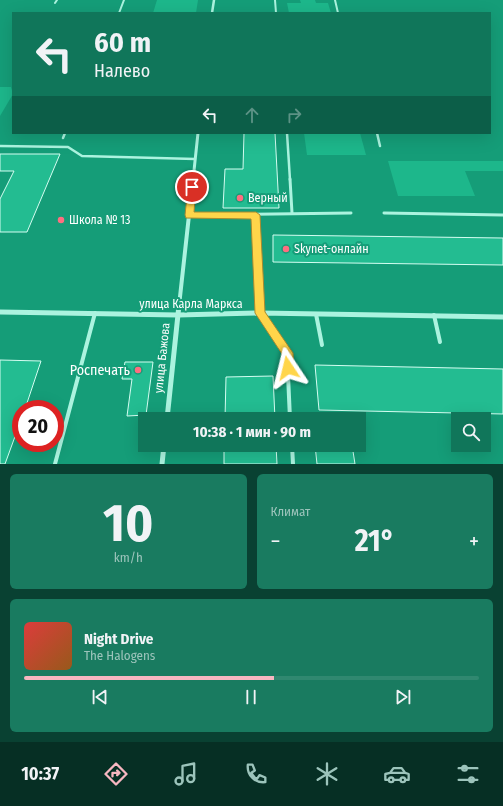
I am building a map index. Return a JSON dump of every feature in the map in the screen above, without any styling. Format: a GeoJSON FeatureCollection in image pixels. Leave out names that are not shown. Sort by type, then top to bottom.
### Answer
{"type":"FeatureCollection","features":[{"type":"Feature","properties":{"kind":"street"},"geometry":{"type":"LineString","coordinates":[[212,12],[214,0]]}},
{"type":"Feature","properties":{"kind":"street","name":"улица Бажова"},"geometry":{"type":"LineString","coordinates":[[168,412],[198,134]]}},
{"type":"Feature","properties":{"kind":"street","name":"улица Карла Маркса"},"geometry":{"type":"LineString","coordinates":[[0,312],[178,315],[260,313],[434,315],[503,318]]}},
{"type":"Feature","properties":{"kind":"street"},"geometry":{"type":"LineString","coordinates":[[162,464],[163,452]]}},
{"type":"Feature","properties":{"kind":"lane"},"geometry":{"type":"LineString","coordinates":[[119,12],[124,0]]}},
{"type":"Feature","properties":{"kind":"lane"},"geometry":{"type":"LineString","coordinates":[[275,0],[276,12]]}},
{"type":"Feature","properties":{"kind":"lane"},"geometry":{"type":"LineString","coordinates":[[335,0],[338,12]]}},
{"type":"Feature","properties":{"kind":"lane"},"geometry":{"type":"LineString","coordinates":[[63,138],[65,134]]}},
{"type":"Feature","properties":{"kind":"lane"},"geometry":{"type":"LineString","coordinates":[[287,134],[292,213]]}},
{"type":"Feature","properties":{"kind":"lane"},"geometry":{"type":"LineString","coordinates":[[377,134],[380,146]]}},
{"type":"Feature","properties":{"kind":"lane"},"geometry":{"type":"LineString","coordinates":[[0,146],[68,147],[82,156],[195,159]]}},
{"type":"Feature","properties":{"kind":"lane"},"geometry":{"type":"LineString","coordinates":[[189,215],[351,213]]}},
{"type":"Feature","properties":{"kind":"lane"},"geometry":{"type":"LineString","coordinates":[[384,214],[503,215]]}},
{"type":"Feature","properties":{"kind":"lane"},"geometry":{"type":"LineString","coordinates":[[256,215],[260,313],[287,353],[290,412]]}},
{"type":"Feature","properties":{"kind":"lane"},"geometry":{"type":"LineString","coordinates":[[55,464],[95,313]]}},
{"type":"Feature","properties":{"kind":"lane"},"geometry":{"type":"LineString","coordinates":[[316,314],[322,345]]}},
{"type":"Feature","properties":{"kind":"lane"},"geometry":{"type":"LineString","coordinates":[[434,315],[440,342]]}},
{"type":"Feature","properties":{"kind":"lane"},"geometry":{"type":"LineString","coordinates":[[292,452],[293,464]]}},
{"type":"Feature","properties":{"kind":"green space"},"geometry":{"type":"Polygon","coordinates":[[[157,0],[198,0],[196,12],[153,12],[157,0]]]}},
{"type":"Feature","properties":{"kind":"green space"},"geometry":{"type":"Polygon","coordinates":[[[300,0],[315,0],[316,3],[328,3],[331,12],[289,12],[287,3],[301,3],[300,0]]]}},
{"type":"Feature","properties":{"kind":"green space"},"geometry":{"type":"Polygon","coordinates":[[[0,87],[11,87],[12,96],[0,116],[0,87]]]}},
{"type":"Feature","properties":{"kind":"green space"},"geometry":{"type":"Polygon","coordinates":[[[304,134],[360,134],[366,155],[307,155],[304,134]]]}},
{"type":"Feature","properties":{"kind":"green space"},"geometry":{"type":"Polygon","coordinates":[[[388,161],[503,161],[503,171],[465,171],[475,196],[398,196],[388,161]]]}},
{"type":"Feature","properties":{"kind":"building"},"geometry":{"type":"Polygon","coordinates":[[[244,134],[275,134],[279,208],[223,208],[225,169],[243,169],[244,134]]]}},
{"type":"Feature","properties":{"kind":"building"},"geometry":{"type":"Polygon","coordinates":[[[0,154],[60,154],[27,232],[0,232],[0,199],[14,171],[0,171],[0,154]]]}},
{"type":"Feature","properties":{"kind":"building"},"geometry":{"type":"Polygon","coordinates":[[[273,235],[503,238],[503,265],[273,262],[273,235]]]}},
{"type":"Feature","properties":{"kind":"building"},"geometry":{"type":"Polygon","coordinates":[[[0,360],[41,361],[28,400],[12,400],[12,445],[5,464],[0,464],[0,360]]]}},
{"type":"Feature","properties":{"kind":"building"},"geometry":{"type":"Polygon","coordinates":[[[125,362],[153,362],[146,412],[138,412],[138,415],[127,416],[132,379],[122,379],[125,362]]]}},
{"type":"Feature","properties":{"kind":"building"},"geometry":{"type":"Polygon","coordinates":[[[315,365],[503,369],[503,414],[491,414],[491,412],[451,413],[319,410],[315,365]]]}},
{"type":"Feature","properties":{"kind":"building"},"geometry":{"type":"Polygon","coordinates":[[[273,376],[275,412],[225,412],[226,377],[273,376]]]}},
{"type":"Feature","properties":{"kind":"building"},"geometry":{"type":"Polygon","coordinates":[[[224,452],[276,452],[277,464],[224,464],[224,452]]]}},
{"type":"Feature","properties":{"kind":"building"},"geometry":{"type":"Polygon","coordinates":[[[316,452],[353,452],[355,464],[317,464],[316,452]]]}},
{"type":"Feature","properties":{"kind":"place","name":"Верный"},"geometry":{"type":"Point","coordinates":[240,198]}},
{"type":"Feature","properties":{"kind":"place","name":"Школа № 13"},"geometry":{"type":"Point","coordinates":[61,220]}},
{"type":"Feature","properties":{"kind":"place","name":"Skynet-онлайн"},"geometry":{"type":"Point","coordinates":[286,249]}},
{"type":"Feature","properties":{"kind":"place","name":"Роспечать"},"geometry":{"type":"Point","coordinates":[138,370]}},
{"type":"Feature","properties":{"kind":"route"},"geometry":{"type":"LineString","coordinates":[[192,187],[189,215],[256,215],[260,313],[287,353],[288,368]]}}]}
